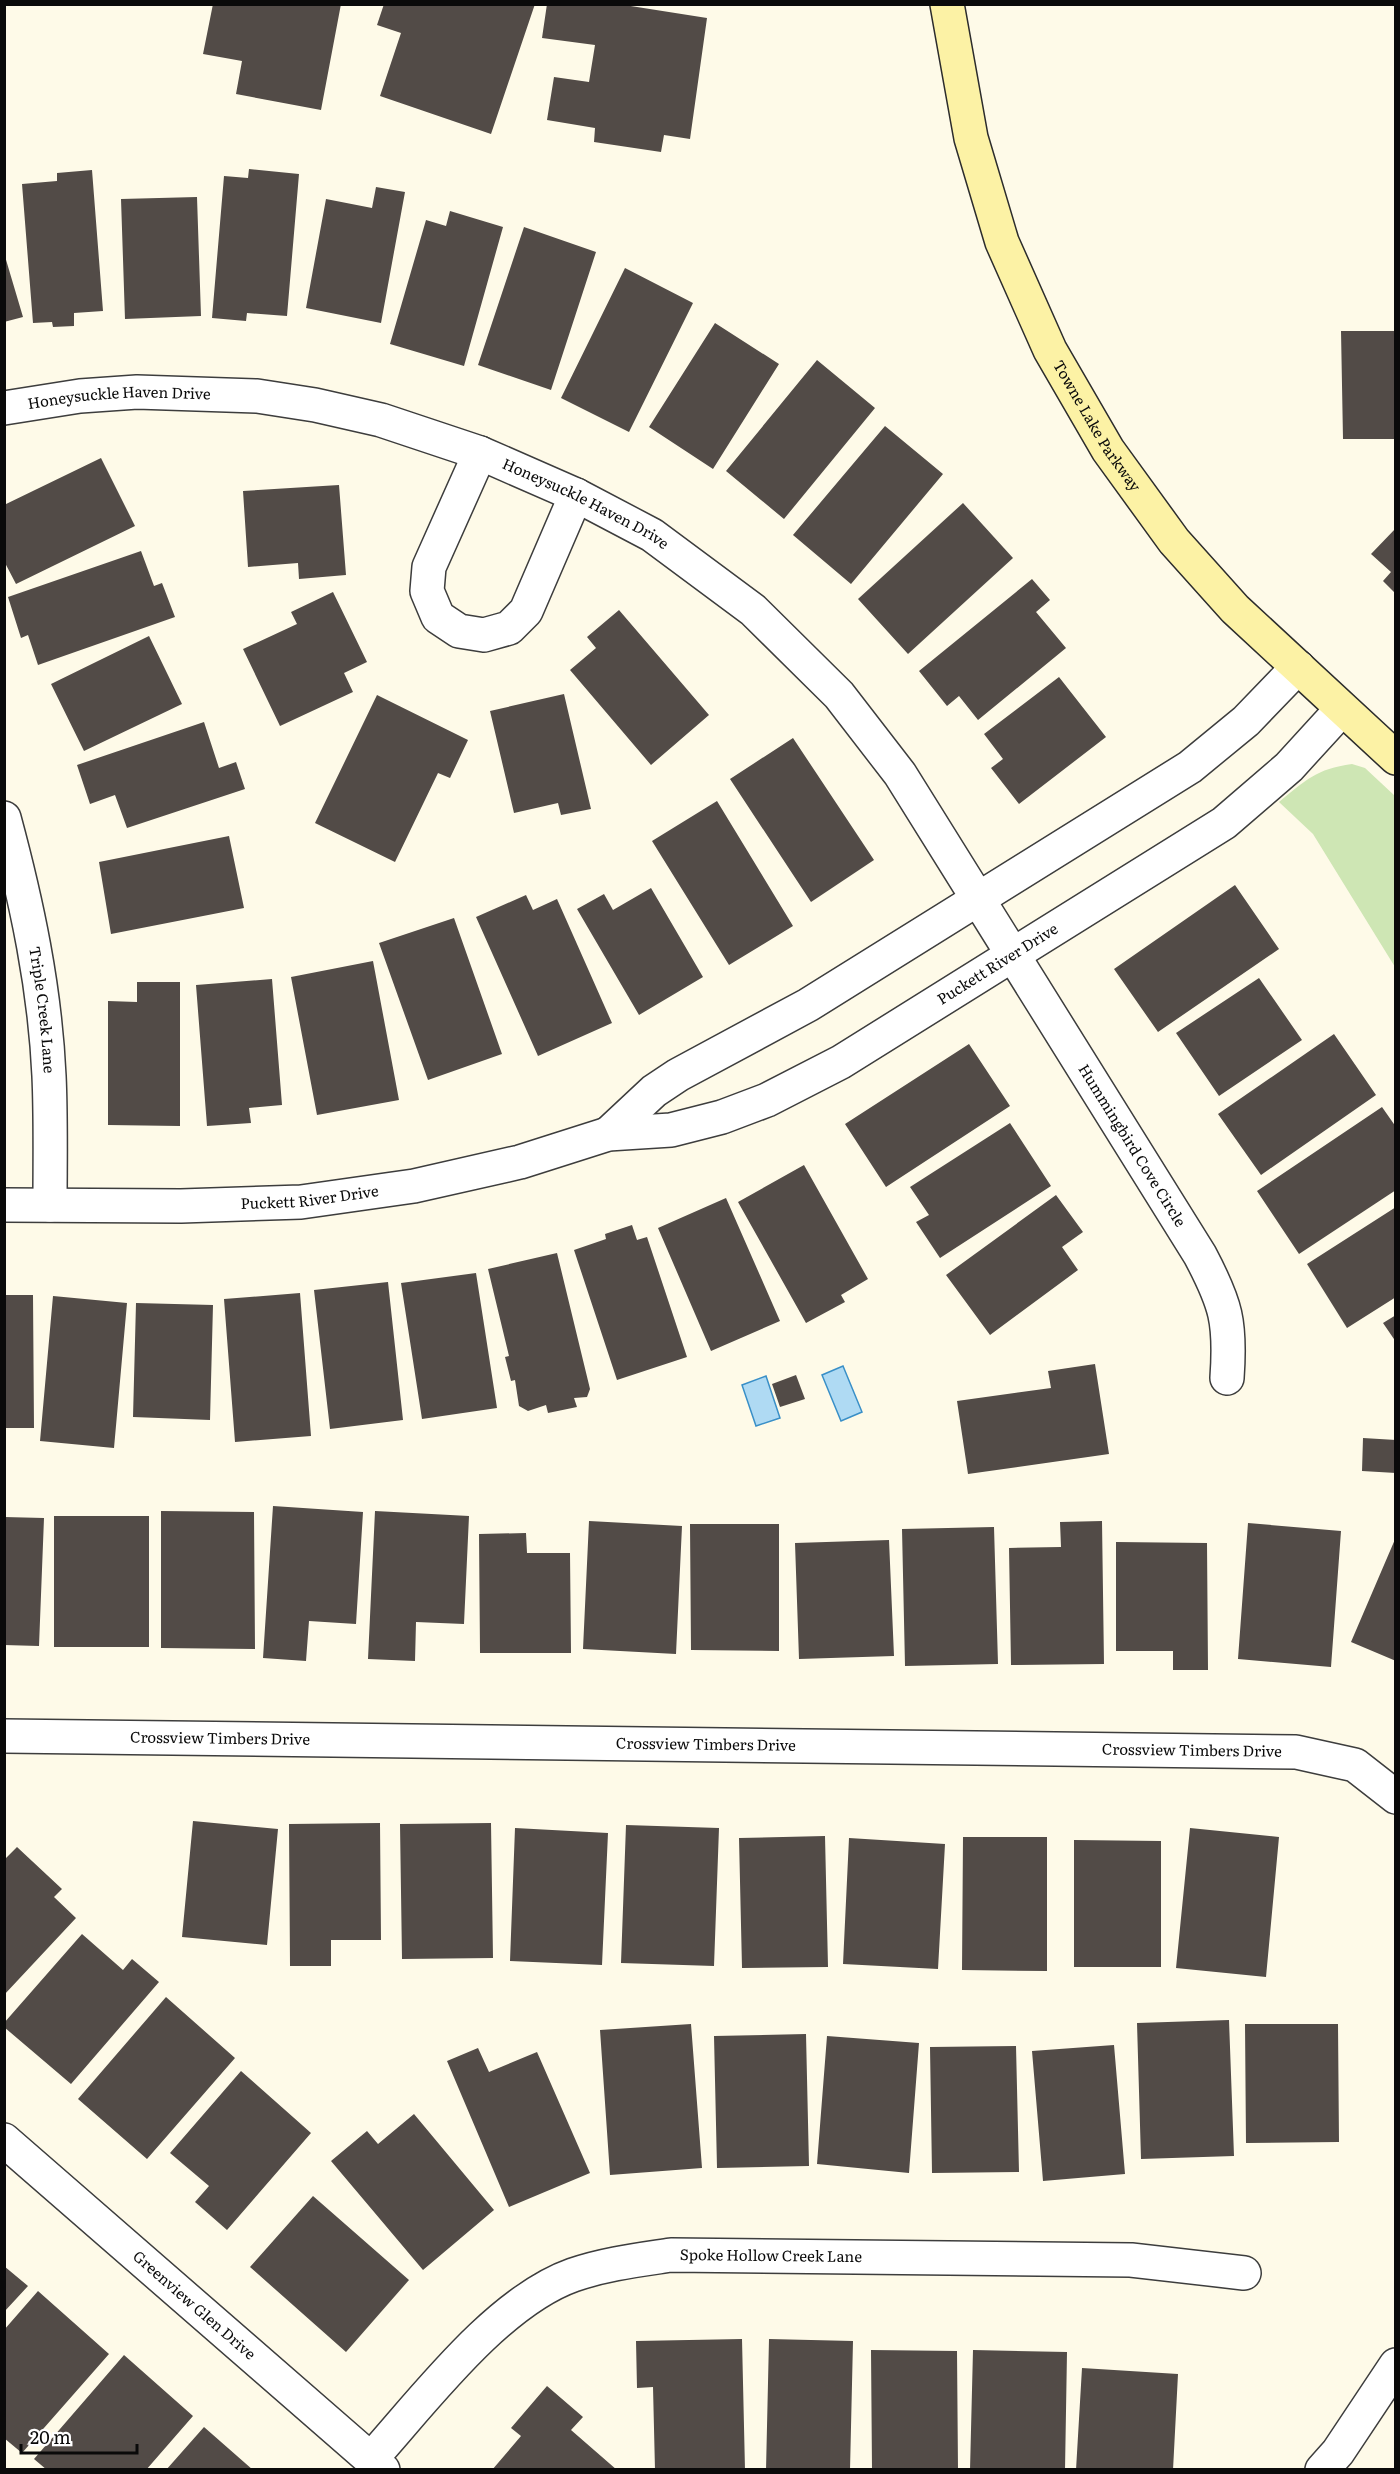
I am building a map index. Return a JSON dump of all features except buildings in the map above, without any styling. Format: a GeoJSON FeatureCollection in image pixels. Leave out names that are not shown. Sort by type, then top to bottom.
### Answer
{"type":"FeatureCollection","features":[{"type":"Feature","properties":{"kind":"street","name":"Towne Lake Parkway"},"geometry":{"type":"LineString","coordinates":[[947,4],[971,138],[1002,242],[1050,350],[1108,450],[1174,541],[1235,609],[1395,758]]}},
{"type":"Feature","properties":{"kind":"street","name":"Honeysuckle Haven Drive"},"geometry":{"type":"LineString","coordinates":[[4,408],[80,396],[137,392],[257,396],[315,405],[381,420],[480,453],[576,495],[652,535],[753,610],[839,695],[900,774],[997,926]]}},
{"type":"Feature","properties":{"kind":"street"},"geometry":{"type":"LineString","coordinates":[[480,453],[429,567],[427,591],[438,616],[459,632],[484,635],[509,628],[526,610],[576,495]]}},
{"type":"Feature","properties":{"kind":"street","name":"Puckett River Drive"},"geometry":{"type":"LineString","coordinates":[[608,1134],[654,1091],[678,1074],[808,1005],[1190,766],[1246,721],[1298,667]]}},
{"type":"Feature","properties":{"kind":"street","name":"Puckett River Drive"},"geometry":{"type":"LineString","coordinates":[[4,1204],[181,1206],[302,1202],[414,1186],[520,1162],[608,1134],[671,1130],[722,1117],[766,1100],[842,1062],[1224,823],[1289,767],[1342,709]]}},
{"type":"Feature","properties":{"kind":"street","name":"Triple Creek Lane"},"geometry":{"type":"LineString","coordinates":[[4,818],[25,893],[41,990],[49,1076],[50,1205]]}},
{"type":"Feature","properties":{"kind":"street","name":"Hummingbird Cove Circle"},"geometry":{"type":"LineString","coordinates":[[997,926],[1216,1285],[1226,1313],[1230,1340],[1227,1378]]}},
{"type":"Feature","properties":{"kind":"street","name":"Crossview Timbers Drive"},"geometry":{"type":"LineString","coordinates":[[4,1736],[1296,1752],[1354,1765],[1395,1797]]}},
{"type":"Feature","properties":{"kind":"street","name":"Greenview Glen Drive"},"geometry":{"type":"LineString","coordinates":[[4,2140],[377,2464]]}},
{"type":"Feature","properties":{"kind":"street","name":"Spoke Hollow Creek Lane"},"geometry":{"type":"LineString","coordinates":[[377,2464],[468,2351],[505,2316],[534,2295],[571,2276],[617,2263],[671,2255],[1131,2260],[1244,2273]]}},
{"type":"Feature","properties":{"kind":"street"},"geometry":{"type":"LineString","coordinates":[[1322,2469],[1338,2452],[1395,2365]]}},
{"type":"Feature","properties":{"kind":"green space"},"geometry":{"type":"Polygon","coordinates":[[[1352,764],[1365,768],[1395,796],[1395,967],[1313,834],[1279,802],[1320,772],[1352,764]]]}},
{"type":"Feature","properties":{"kind":"water"},"geometry":{"type":"Polygon","coordinates":[[[843,1366],[862,1412],[841,1421],[822,1375],[843,1366]]]}},
{"type":"Feature","properties":{"kind":"water"},"geometry":{"type":"Polygon","coordinates":[[[766,1376],[780,1418],[756,1426],[742,1385],[766,1376]]]}}]}
